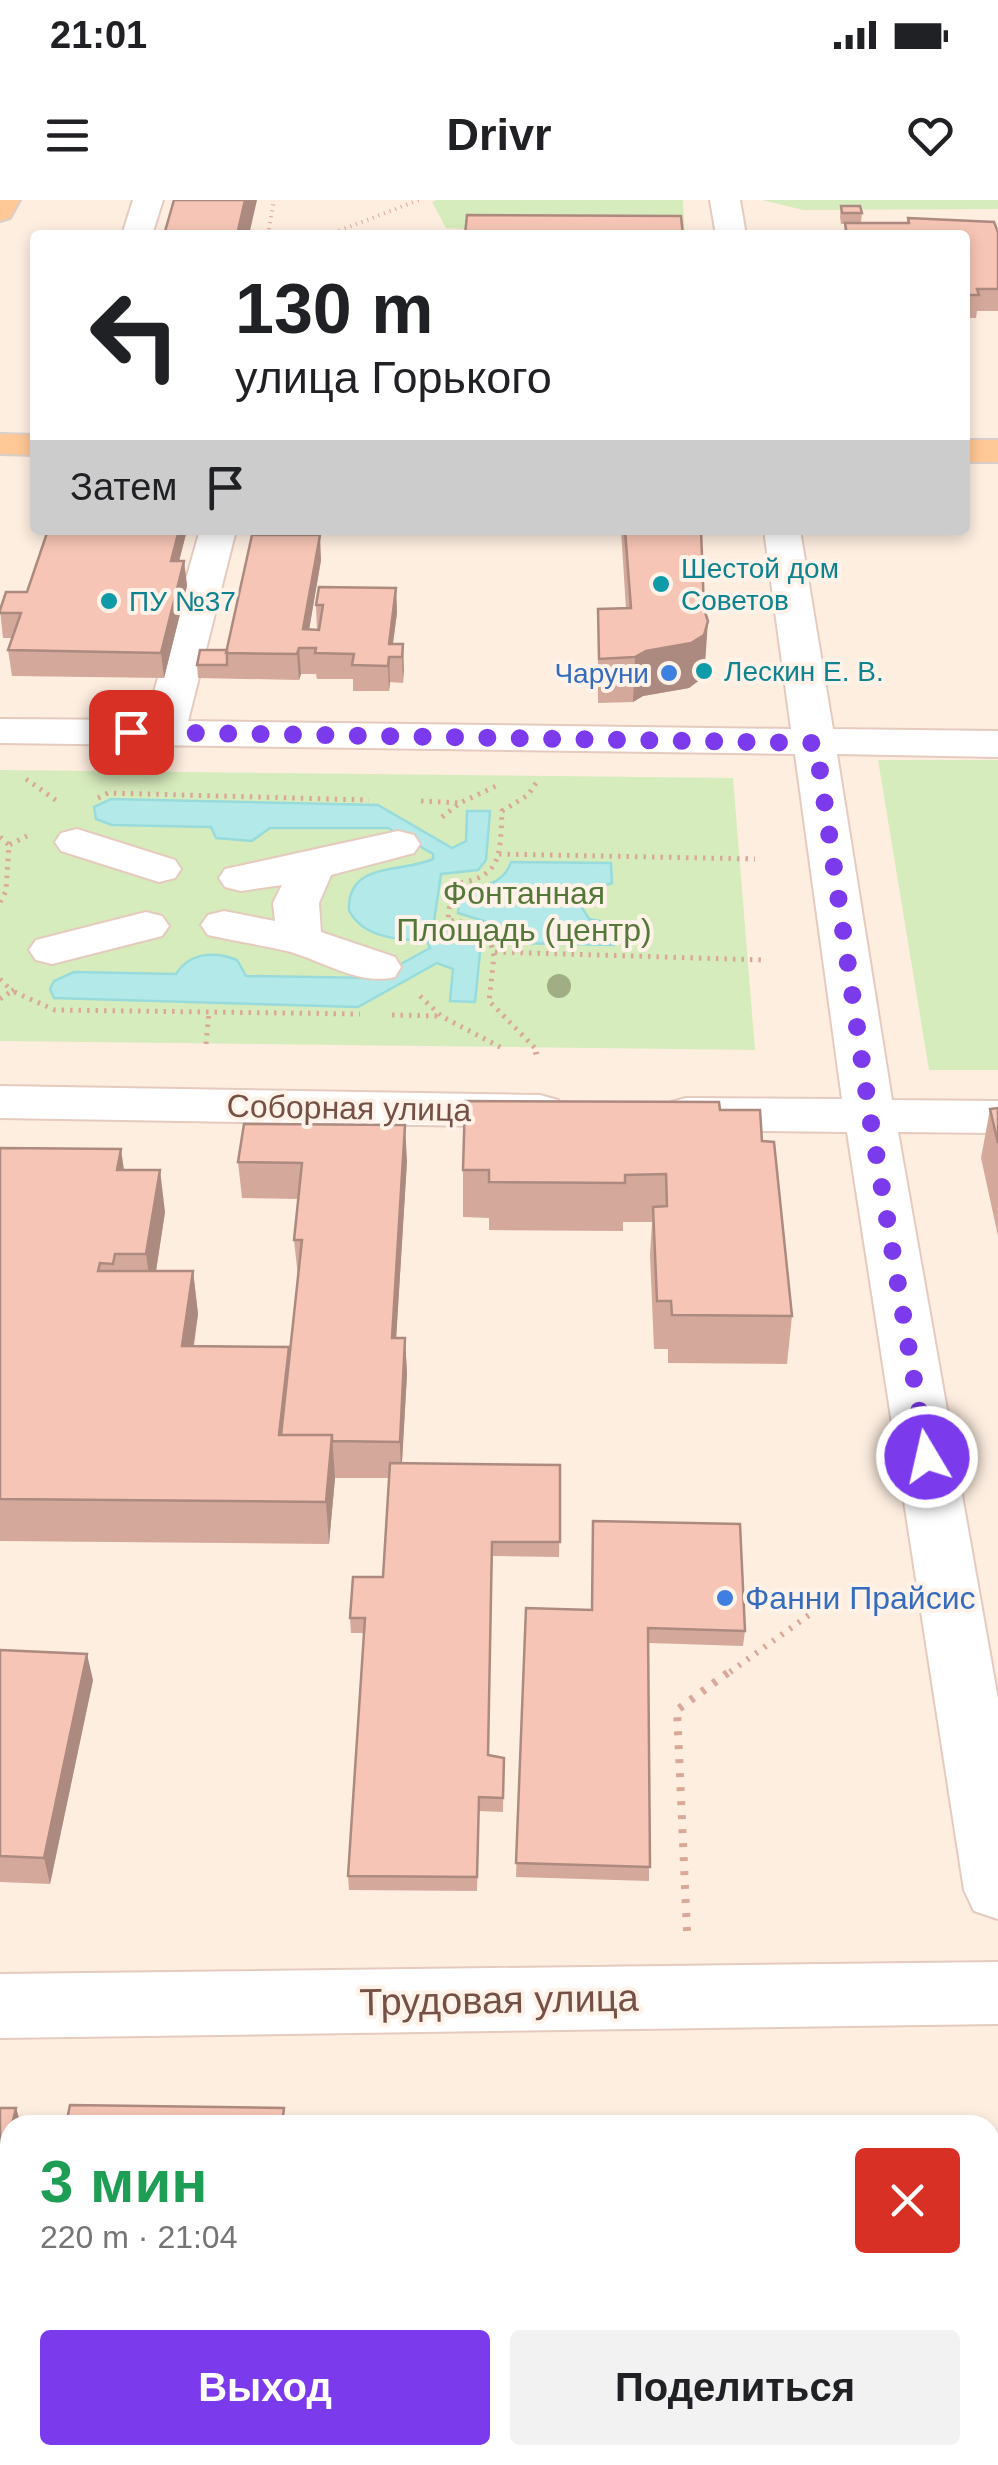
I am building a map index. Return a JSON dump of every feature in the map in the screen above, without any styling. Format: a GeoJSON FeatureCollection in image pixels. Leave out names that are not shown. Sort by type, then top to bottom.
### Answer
{"type":"FeatureCollection","features":[{"type":"Feature","properties":{"kind":"main road"},"geometry":{"type":"LineString","coordinates":[[0,212],[6,200]]}},
{"type":"Feature","properties":{"kind":"main road"},"geometry":{"type":"LineString","coordinates":[[0,444],[30,444]]}},
{"type":"Feature","properties":{"kind":"main road"},"geometry":{"type":"LineString","coordinates":[[970,451],[998,451]]}},
{"type":"Feature","properties":{"kind":"street"},"geometry":{"type":"LineString","coordinates":[[139,230],[148,200]]}},
{"type":"Feature","properties":{"kind":"street"},"geometry":{"type":"LineString","coordinates":[[724,200],[730,230]]}},
{"type":"Feature","properties":{"kind":"street"},"geometry":{"type":"LineString","coordinates":[[164,732],[217,535]]}},
{"type":"Feature","properties":{"kind":"street"},"geometry":{"type":"LineString","coordinates":[[783,535],[870,1117],[998,1890]]}},
{"type":"Feature","properties":{"kind":"street"},"geometry":{"type":"LineString","coordinates":[[0,731],[998,744]]}},
{"type":"Feature","properties":{"kind":"street"},"geometry":{"type":"LineString","coordinates":[[78,820],[159,869]]}},
{"type":"Feature","properties":{"kind":"street"},"geometry":{"type":"LineString","coordinates":[[241,878],[312,866],[400,823]]}},
{"type":"Feature","properties":{"kind":"street"},"geometry":{"type":"LineString","coordinates":[[299,940],[296,903],[312,866]]}},
{"type":"Feature","properties":{"kind":"street"},"geometry":{"type":"LineString","coordinates":[[224,925],[299,940],[396,979]]}},
{"type":"Feature","properties":{"kind":"street"},"geometry":{"type":"LineString","coordinates":[[52,950],[146,926]]}},
{"type":"Feature","properties":{"kind":"street","name":"Соборная улица"},"geometry":{"type":"LineString","coordinates":[[0,1102],[579,1112]]}},
{"type":"Feature","properties":{"kind":"street"},"geometry":{"type":"LineString","coordinates":[[639,1113],[998,1117]]}},
{"type":"Feature","properties":{"kind":"street","name":"Трудовая улица"},"geometry":{"type":"LineString","coordinates":[[0,2006],[998,1993]]}},
{"type":"Feature","properties":{"kind":"path"},"geometry":{"type":"LineString","coordinates":[[269,230],[274,200]]}},
{"type":"Feature","properties":{"kind":"path"},"geometry":{"type":"LineString","coordinates":[[341,230],[419,200]]}},
{"type":"Feature","properties":{"kind":"path"},"geometry":{"type":"LineString","coordinates":[[14,770],[78,820],[108,793],[384,800]]}},
{"type":"Feature","properties":{"kind":"path"},"geometry":{"type":"LineString","coordinates":[[400,823],[502,783]]}},
{"type":"Feature","properties":{"kind":"path"},"geometry":{"type":"LineString","coordinates":[[252,797],[254,785]]}},
{"type":"Feature","properties":{"kind":"path"},"geometry":{"type":"LineString","coordinates":[[528,795],[502,811],[499,863],[477,880],[452,884],[448,920],[478,924],[490,934],[495,952],[489,1002],[535,1048],[538,1065]]}},
{"type":"Feature","properties":{"kind":"path"},"geometry":{"type":"LineString","coordinates":[[0,837],[9,845]]}},
{"type":"Feature","properties":{"kind":"path"},"geometry":{"type":"LineString","coordinates":[[498,854],[756,859]]}},
{"type":"Feature","properties":{"kind":"path"},"geometry":{"type":"LineString","coordinates":[[495,952],[764,960]]}},
{"type":"Feature","properties":{"kind":"path"},"geometry":{"type":"LineString","coordinates":[[0,978],[12,992],[54,1010],[364,1014]]}},
{"type":"Feature","properties":{"kind":"path"},"geometry":{"type":"LineString","coordinates":[[396,979],[441,1016],[502,1048]]}},
{"type":"Feature","properties":{"kind":"path"},"geometry":{"type":"LineString","coordinates":[[0,999],[12,992]]}},
{"type":"Feature","properties":{"kind":"path"},"geometry":{"type":"LineString","coordinates":[[206,1044],[209,1012]]}},
{"type":"Feature","properties":{"kind":"path"},"geometry":{"type":"LineString","coordinates":[[383,1015],[441,1016]]}},
{"type":"Feature","properties":{"kind":"path"},"geometry":{"type":"LineString","coordinates":[[688,1948],[677,1710],[834,1597]]}},
{"type":"Feature","properties":{"kind":"green space"},"geometry":{"type":"Polygon","coordinates":[[[683,200],[685,230],[446,228],[432,202],[683,200]]]}},
{"type":"Feature","properties":{"kind":"green space"},"geometry":{"type":"Polygon","coordinates":[[[762,200],[998,200],[998,209],[803,210],[762,200]]]}},
{"type":"Feature","properties":{"kind":"green space"},"geometry":{"type":"Polygon","coordinates":[[[878,760],[998,760],[998,1070],[929,1070],[878,760]]]}},
{"type":"Feature","properties":{"kind":"green space","name":"Фонтанная Площадь (центр)"},"geometry":{"type":"Polygon","coordinates":[[[0,770],[733,778],[755,1050],[0,1041],[0,770]]]}},
{"type":"Feature","properties":{"kind":"water"},"geometry":{"type":"Polygon","coordinates":[[[111,799],[378,805],[452,848],[466,841],[467,811],[490,811],[486,860],[478,870],[441,874],[433,928],[478,935],[481,943],[475,1002],[450,1001],[453,969],[437,963],[358,1007],[54,998],[50,989],[54,981],[74,972],[176,974],[188,961],[220,955],[237,960],[246,976],[375,978],[430,948],[427,941],[372,932],[349,910],[351,894],[367,876],[433,859],[433,854],[388,828],[270,828],[252,841],[216,838],[211,827],[112,825],[96,819],[94,807],[111,799]]]}},
{"type":"Feature","properties":{"kind":"water"},"geometry":{"type":"Polygon","coordinates":[[[511,862],[611,863],[612,883],[591,890],[581,906],[589,919],[615,924],[614,945],[503,943],[497,925],[458,913],[460,890],[498,880],[511,862]]]}},
{"type":"Feature","properties":{"kind":"building"},"geometry":{"type":"Polygon","coordinates":[[[174,200],[245,200],[238,230],[165,230],[174,200]]]}},
{"type":"Feature","properties":{"kind":"building"},"geometry":{"type":"Polygon","coordinates":[[[841,206],[860,206],[862,213],[842,213],[841,206]]]}},
{"type":"Feature","properties":{"kind":"building"},"geometry":{"type":"Polygon","coordinates":[[[467,215],[681,216],[682,230],[466,230],[467,215]]]}},
{"type":"Feature","properties":{"kind":"building"},"geometry":{"type":"Polygon","coordinates":[[[908,218],[994,222],[998,232],[998,289],[977,289],[979,295],[970,295],[970,230],[846,230],[845,223],[909,223],[908,218]]]}},
{"type":"Feature","properties":{"kind":"building","name":"ПУ №37"},"geometry":{"type":"Polygon","coordinates":[[[46,535],[178,535],[171,561],[184,561],[161,653],[8,650],[21,613],[0,610],[6,592],[27,592],[46,535]]]}},
{"type":"Feature","properties":{"kind":"building"},"geometry":{"type":"Polygon","coordinates":[[[252,535],[320,535],[303,629],[319,630],[323,605],[316,605],[319,587],[396,588],[389,644],[403,644],[402,657],[389,657],[388,666],[352,665],[354,654],[315,653],[316,648],[299,648],[297,654],[226,653],[252,535]]]}},
{"type":"Feature","properties":{"kind":"building","name":"Шестой дом Советов"},"geometry":{"type":"Polygon","coordinates":[[[625,535],[701,535],[704,609],[708,621],[704,635],[691,643],[646,651],[635,657],[599,659],[598,609],[631,608],[625,535]]]}},
{"type":"Feature","properties":{"kind":"building"},"geometry":{"type":"Polygon","coordinates":[[[200,650],[227,650],[227,665],[197,665],[200,650]]]}},
{"type":"Feature","properties":{"kind":"building"},"geometry":{"type":"Polygon","coordinates":[[[465,1101],[719,1102],[720,1110],[760,1110],[762,1141],[774,1142],[792,1316],[672,1315],[671,1301],[657,1301],[653,1207],[667,1206],[666,1174],[625,1175],[625,1183],[489,1182],[489,1170],[463,1170],[465,1101]]]}},
{"type":"Feature","properties":{"kind":"building"},"geometry":{"type":"Polygon","coordinates":[[[998,1108],[998,1143],[990,1109],[998,1108]]]}},
{"type":"Feature","properties":{"kind":"building"},"geometry":{"type":"Polygon","coordinates":[[[244,1124],[405,1125],[392,1338],[405,1338],[400,1442],[281,1435],[302,1240],[294,1240],[302,1163],[238,1162],[244,1124]]]}},
{"type":"Feature","properties":{"kind":"building"},"geometry":{"type":"Polygon","coordinates":[[[0,1148],[121,1149],[117,1170],[160,1170],[146,1254],[115,1254],[113,1264],[100,1263],[98,1271],[193,1271],[182,1346],[289,1347],[279,1435],[332,1435],[326,1502],[0,1499],[0,1148]]]}},
{"type":"Feature","properties":{"kind":"building"},"geometry":{"type":"Polygon","coordinates":[[[390,1463],[560,1465],[560,1542],[492,1542],[488,1755],[504,1758],[503,1798],[479,1797],[477,1877],[348,1876],[365,1618],[350,1618],[353,1577],[383,1577],[390,1463]]]}},
{"type":"Feature","properties":{"kind":"building"},"geometry":{"type":"Polygon","coordinates":[[[593,1521],[740,1524],[745,1631],[648,1628],[650,1867],[516,1863],[526,1608],[592,1610],[593,1521]]]}},
{"type":"Feature","properties":{"kind":"building"},"geometry":{"type":"Polygon","coordinates":[[[0,1650],[87,1654],[44,1858],[0,1856],[0,1650]]]}},
{"type":"Feature","properties":{"kind":"building"},"geometry":{"type":"Polygon","coordinates":[[[70,2105],[284,2108],[283,2115],[68,2115],[70,2105]]]}},
{"type":"Feature","properties":{"kind":"building"},"geometry":{"type":"Polygon","coordinates":[[[0,2108],[16,2108],[14,2115],[0,2115],[0,2108]]]}},
{"type":"Feature","properties":{"kind":"place","name":"Шестой дом Советов"},"geometry":{"type":"Point","coordinates":[661,584]}},
{"type":"Feature","properties":{"kind":"place","name":"ПУ №37"},"geometry":{"type":"Point","coordinates":[109,601]}},
{"type":"Feature","properties":{"kind":"place","name":"Лескин Е. В."},"geometry":{"type":"Point","coordinates":[704,671]}},
{"type":"Feature","properties":{"kind":"place","name":"Чаруни"},"geometry":{"type":"Point","coordinates":[669,673]}},
{"type":"Feature","properties":{"kind":"place","name":"Фанни Прайсис"},"geometry":{"type":"Point","coordinates":[725,1598]}},
{"type":"Feature","properties":{"kind":"route"},"geometry":{"type":"LineString","coordinates":[[131,732],[816,743],[870,1117],[927,1457]]}}]}
